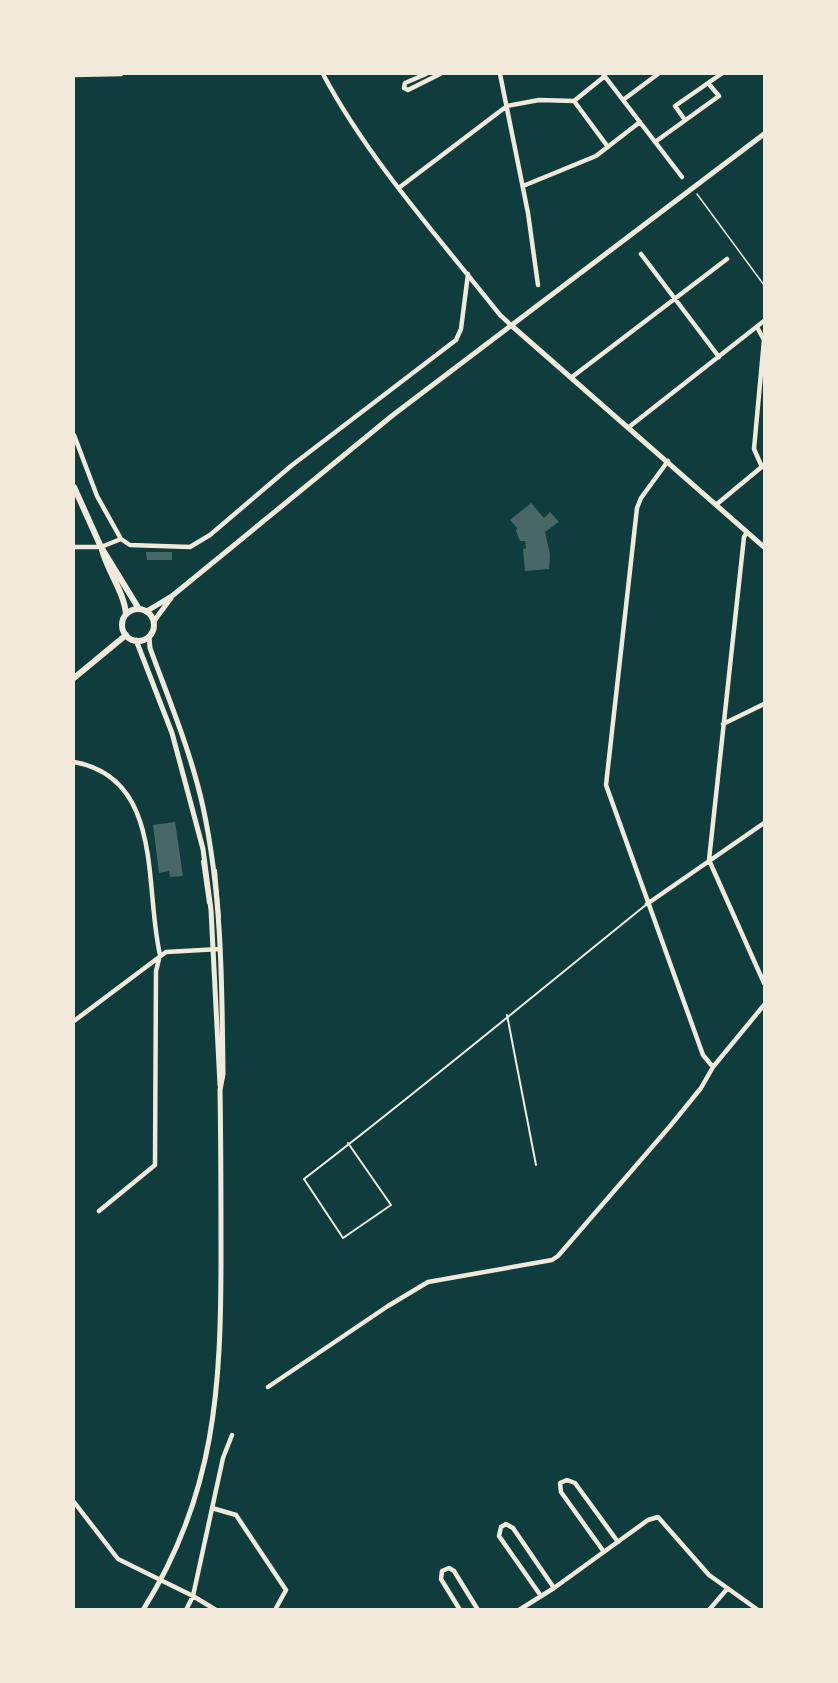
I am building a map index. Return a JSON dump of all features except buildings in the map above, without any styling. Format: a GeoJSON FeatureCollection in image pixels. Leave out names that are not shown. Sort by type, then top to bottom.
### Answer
{"type":"FeatureCollection","features":[{"type":"Feature","properties":{"kind":"main road"},"geometry":{"type":"LineString","coordinates":[[74,487],[101,547],[139,609]]}},
{"type":"Feature","properties":{"kind":"main road"},"geometry":{"type":"LineString","coordinates":[[101,547],[106,566],[125,604],[126,614],[122,626],[126,635],[136,640],[149,636],[154,621],[147,611],[139,609],[126,614]]}},
{"type":"Feature","properties":{"kind":"main road"},"geometry":{"type":"LineString","coordinates":[[74,678],[126,635]]}},
{"type":"Feature","properties":{"kind":"street"},"geometry":{"type":"LineString","coordinates":[[74,75],[121,74]]}},
{"type":"Feature","properties":{"kind":"street"},"geometry":{"type":"LineString","coordinates":[[323,74],[350,121],[468,274],[512,326],[765,547]]}},
{"type":"Feature","properties":{"kind":"street"},"geometry":{"type":"LineString","coordinates":[[426,74],[405,83],[404,88],[408,90],[440,74]]}},
{"type":"Feature","properties":{"kind":"street"},"geometry":{"type":"LineString","coordinates":[[500,74],[523,186],[538,285]]}},
{"type":"Feature","properties":{"kind":"street"},"geometry":{"type":"LineString","coordinates":[[623,100],[658,74]]}},
{"type":"Feature","properties":{"kind":"street"},"geometry":{"type":"LineString","coordinates":[[685,120],[675,106],[721,74]]}},
{"type":"Feature","properties":{"kind":"street"},"geometry":{"type":"LineString","coordinates":[[400,187],[507,106],[539,100],[574,101],[604,75],[682,177]]}},
{"type":"Feature","properties":{"kind":"street"},"geometry":{"type":"LineString","coordinates":[[655,142],[719,96],[708,83]]}},
{"type":"Feature","properties":{"kind":"street"},"geometry":{"type":"LineString","coordinates":[[574,101],[608,147]]}},
{"type":"Feature","properties":{"kind":"street"},"geometry":{"type":"LineString","coordinates":[[523,186],[596,156],[640,122]]}},
{"type":"Feature","properties":{"kind":"street"},"geometry":{"type":"LineString","coordinates":[[147,611],[172,596],[361,441],[765,135]]}},
{"type":"Feature","properties":{"kind":"street"},"geometry":{"type":"LineString","coordinates":[[641,254],[718,357]]}},
{"type":"Feature","properties":{"kind":"street"},"geometry":{"type":"LineString","coordinates":[[572,377],[727,259]]}},
{"type":"Feature","properties":{"kind":"street"},"geometry":{"type":"LineString","coordinates":[[74,435],[98,496],[121,539],[130,545],[190,547],[201,542],[291,466],[456,340],[461,329],[468,274]]}},
{"type":"Feature","properties":{"kind":"street"},"geometry":{"type":"LineString","coordinates":[[629,427],[765,321]]}},
{"type":"Feature","properties":{"kind":"street"},"geometry":{"type":"LineString","coordinates":[[717,504],[764,466],[754,449],[764,340],[757,327]]}},
{"type":"Feature","properties":{"kind":"street"},"geometry":{"type":"LineString","coordinates":[[668,461],[640,498],[637,508],[606,785],[703,1055],[713,1067]]}},
{"type":"Feature","properties":{"kind":"street"},"geometry":{"type":"LineString","coordinates":[[747,532],[744,537],[709,860],[765,983]]}},
{"type":"Feature","properties":{"kind":"street"},"geometry":{"type":"LineString","coordinates":[[74,547],[101,547],[121,539]]}},
{"type":"Feature","properties":{"kind":"street"},"geometry":{"type":"LineString","coordinates":[[154,621],[172,596]]}},
{"type":"Feature","properties":{"kind":"street"},"geometry":{"type":"LineString","coordinates":[[149,636],[150,648],[196,780],[213,862],[220,949],[223,1074],[220,1090]]}},
{"type":"Feature","properties":{"kind":"street"},"geometry":{"type":"LineString","coordinates":[[136,640],[172,733],[203,849],[211,910],[217,1074],[220,1090],[221,1333],[215,1410],[206,1459],[192,1507],[160,1581],[143,1610]]}},
{"type":"Feature","properties":{"kind":"street"},"geometry":{"type":"LineString","coordinates":[[723,724],[765,704]]}},
{"type":"Feature","properties":{"kind":"street"},"geometry":{"type":"LineString","coordinates":[[74,762],[98,768],[113,777],[126,791],[136,809],[143,833],[160,955],[156,971],[155,1165],[99,1211]]}},
{"type":"Feature","properties":{"kind":"street"},"geometry":{"type":"LineString","coordinates":[[647,904],[765,823]]}},
{"type":"Feature","properties":{"kind":"street"},"geometry":{"type":"LineString","coordinates":[[74,1021],[160,955],[172,950],[220,949]]}},
{"type":"Feature","properties":{"kind":"street"},"geometry":{"type":"LineString","coordinates":[[267,1386],[388,1305],[428,1282],[552,1260],[558,1256],[671,1125],[701,1088],[713,1067],[765,1005]]}},
{"type":"Feature","properties":{"kind":"street"},"geometry":{"type":"LineString","coordinates":[[186,1610],[200,1573],[223,1458],[232,1435]]}},
{"type":"Feature","properties":{"kind":"street"},"geometry":{"type":"LineString","coordinates":[[604,1552],[561,1492],[560,1483],[567,1480],[575,1483],[618,1542]]}},
{"type":"Feature","properties":{"kind":"street"},"geometry":{"type":"LineString","coordinates":[[74,1502],[118,1559],[193,1596],[216,1610]]}},
{"type":"Feature","properties":{"kind":"street"},"geometry":{"type":"LineString","coordinates":[[212,1508],[236,1515],[286,1590],[275,1610]]}},
{"type":"Feature","properties":{"kind":"street"},"geometry":{"type":"LineString","coordinates":[[519,1610],[554,1588],[648,1520],[658,1517],[692,1558],[727,1589],[758,1610]]}},
{"type":"Feature","properties":{"kind":"street"},"geometry":{"type":"LineString","coordinates":[[541,1596],[499,1536],[501,1527],[506,1524],[513,1528],[554,1588]]}},
{"type":"Feature","properties":{"kind":"street"},"geometry":{"type":"LineString","coordinates":[[460,1610],[441,1579],[442,1571],[449,1568],[454,1571],[478,1610]]}},
{"type":"Feature","properties":{"kind":"street"},"geometry":{"type":"LineString","coordinates":[[709,1610],[727,1589]]}},
{"type":"Feature","properties":{"kind":"lane"},"geometry":{"type":"LineString","coordinates":[[348,1143],[390,1205],[343,1238],[304,1179],[348,1143],[507,1015],[647,904]]}},
{"type":"Feature","properties":{"kind":"lane"},"geometry":{"type":"LineString","coordinates":[[507,1015],[536,1165]]}},
{"type":"Feature","properties":{"kind":"path"},"geometry":{"type":"LineString","coordinates":[[694,190],[765,285]]}},
{"type":"Feature","properties":{"kind":"path"},"geometry":{"type":"LineString","coordinates":[[727,259],[738,249]]}}]}
